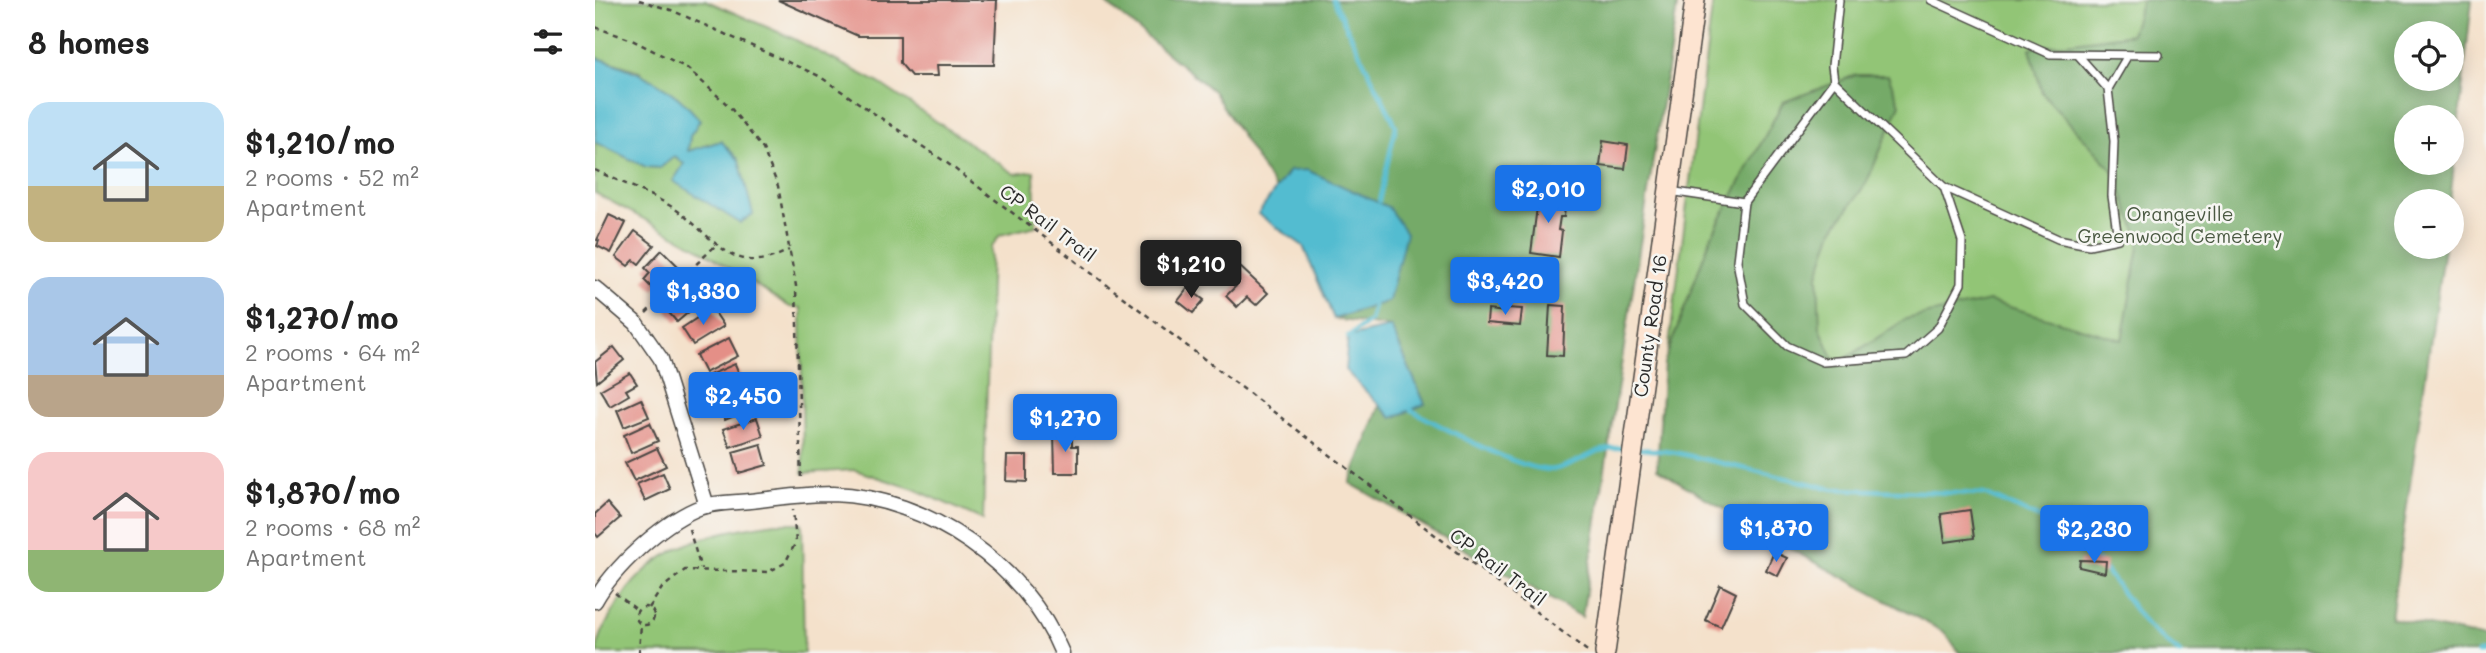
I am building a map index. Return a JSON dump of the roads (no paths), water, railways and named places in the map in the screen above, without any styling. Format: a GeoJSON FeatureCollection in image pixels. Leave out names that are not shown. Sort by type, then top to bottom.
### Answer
{"type":"FeatureCollection","features":[{"type":"Feature","properties":{"kind":"main road","name":"County Road 16"},"geometry":{"type":"LineString","coordinates":[[1605,653],[1695,0]]}},
{"type":"Feature","properties":{"kind":"street"},"geometry":{"type":"LineString","coordinates":[[595,288],[636,323],[661,359],[707,506]]}},
{"type":"Feature","properties":{"kind":"street"},"geometry":{"type":"LineString","coordinates":[[595,601],[602,579],[683,517],[707,506],[834,494],[904,507],[944,526],[1008,575],[1030,600],[1062,653]]}},
{"type":"Feature","properties":{"kind":"lane"},"geometry":{"type":"LineString","coordinates":[[1839,0],[1832,66],[1834,81],[1944,187],[2058,239],[2089,245],[2118,239],[2112,196],[2114,141],[2108,89],[2078,55]]}},
{"type":"Feature","properties":{"kind":"lane"},"geometry":{"type":"LineString","coordinates":[[1931,0],[2050,54],[2159,55]]}},
{"type":"Feature","properties":{"kind":"lane"},"geometry":{"type":"LineString","coordinates":[[2108,89],[2128,55]]}},
{"type":"Feature","properties":{"kind":"lane"},"geometry":{"type":"LineString","coordinates":[[1834,81],[1744,202],[1737,261],[1745,304],[1787,346],[1822,362],[1906,356],[1938,328],[1961,284],[1962,241],[1944,187]]}},
{"type":"Feature","properties":{"kind":"lane"},"geometry":{"type":"LineString","coordinates":[[1668,191],[1744,202]]}},
{"type":"Feature","properties":{"kind":"water"},"geometry":{"type":"Polygon","coordinates":[[[595,57],[653,80],[689,108],[700,120],[690,136],[688,151],[721,141],[739,160],[753,214],[740,223],[673,181],[684,164],[675,156],[660,168],[646,167],[595,142],[595,57]]]}},
{"type":"Feature","properties":{"kind":"water"},"geometry":{"type":"Polygon","coordinates":[[[1307,170],[1388,207],[1406,233],[1389,301],[1334,319],[1303,246],[1258,214],[1289,171],[1307,170]]]}},
{"type":"Feature","properties":{"kind":"water"},"geometry":{"type":"Polygon","coordinates":[[[1391,327],[1425,404],[1392,418],[1345,370],[1348,337],[1391,327]]]}},
{"type":"Feature","properties":{"kind":"waterway"},"geometry":{"type":"LineString","coordinates":[[1333,0],[1396,126],[1379,201]]}},
{"type":"Feature","properties":{"kind":"waterway"},"geometry":{"type":"LineString","coordinates":[[1348,337],[1370,321],[1374,306]]}},
{"type":"Feature","properties":{"kind":"waterway"},"geometry":{"type":"LineString","coordinates":[[1411,410],[1483,448],[1525,465],[1543,469],[1566,466],[1606,449],[1628,448]]}},
{"type":"Feature","properties":{"kind":"waterway"},"geometry":{"type":"LineString","coordinates":[[1640,449],[1673,452],[1834,489],[1984,494],[2079,535],[2147,626],[2180,653]]}},
{"type":"Feature","properties":{"kind":"waterway"},"geometry":{"type":"LineString","coordinates":[[2478,653],[2486,652]]}},
{"type":"Feature","properties":{"kind":"park label","name":"Orangeville Greenwood Cemetery"},"geometry":{"type":"Point","coordinates":[2180,225]}}]}
